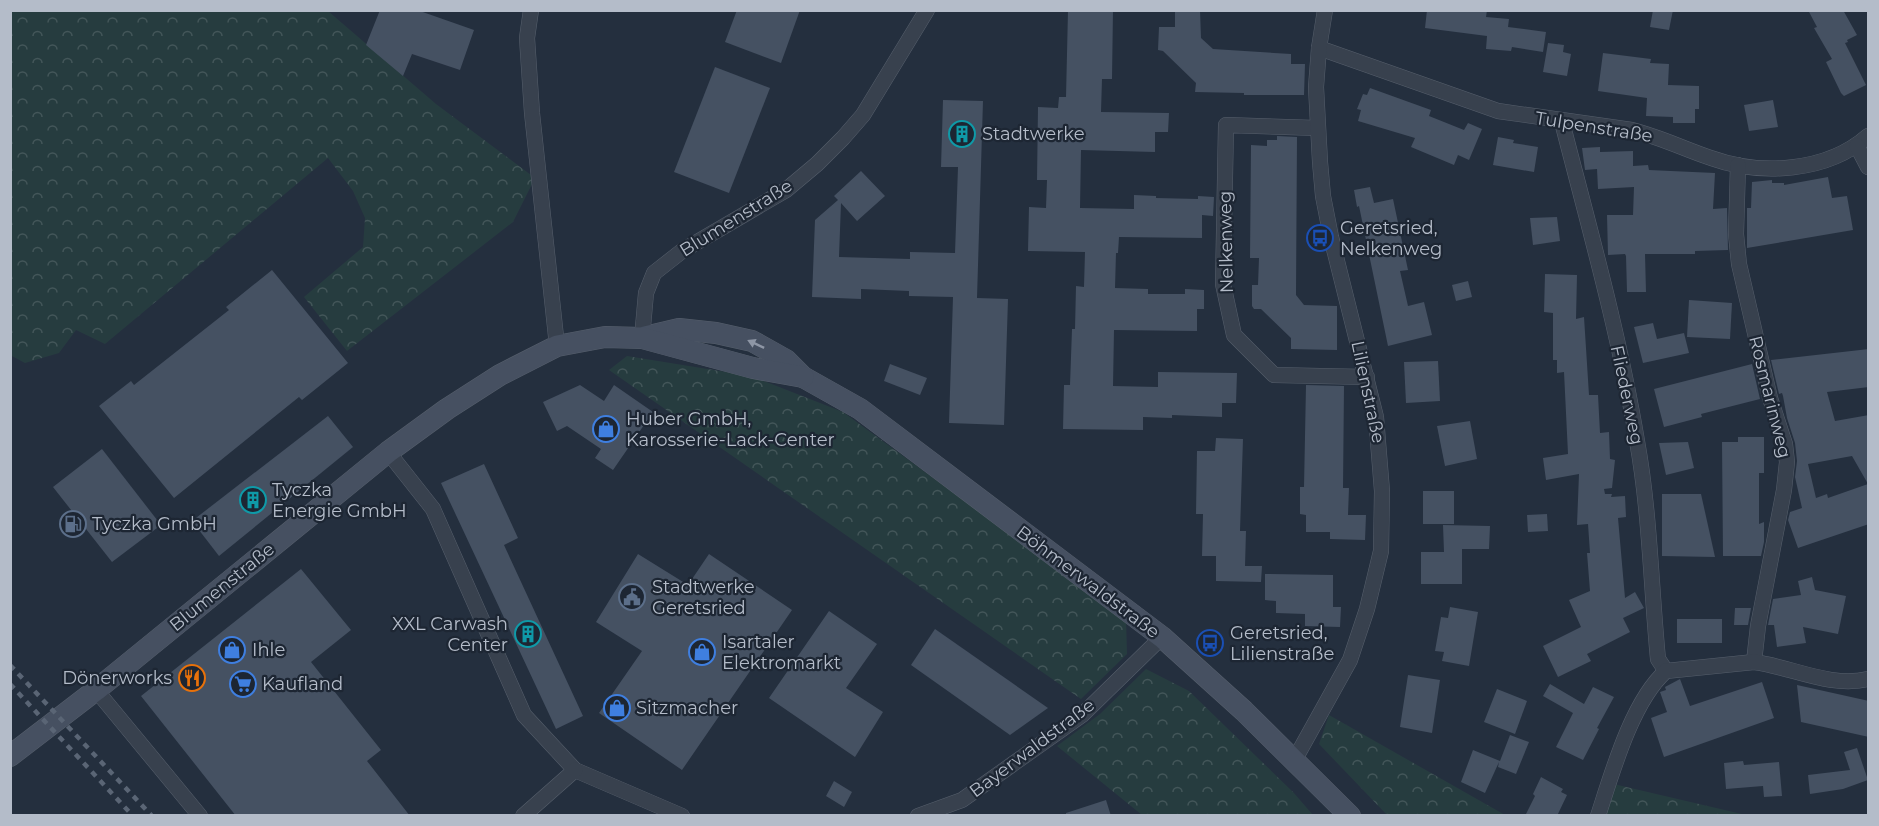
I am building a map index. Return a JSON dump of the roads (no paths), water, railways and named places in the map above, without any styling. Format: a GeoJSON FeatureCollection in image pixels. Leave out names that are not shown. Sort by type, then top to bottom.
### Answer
{"type":"FeatureCollection","features":[{"type":"Feature","properties":{"kind":"street"},"geometry":{"type":"LineString","coordinates":[[531,10],[526,38],[557,346]]}},
{"type":"Feature","properties":{"kind":"street","name":"Blumenstraße"},"geometry":{"type":"LineString","coordinates":[[10,756],[96,690],[388,452],[447,409],[500,375],[557,346],[605,337],[642,338],[646,293],[654,273],[682,251],[786,190],[830,151],[862,115],[927,10]]}},
{"type":"Feature","properties":{"kind":"street","name":"Lilienstraße"},"geometry":{"type":"LineString","coordinates":[[1295,759],[1350,660],[1367,609],[1381,551],[1381,455],[1376,417],[1323,196],[1316,87],[1325,10]]}},
{"type":"Feature","properties":{"kind":"street","name":"Tulpenstraße"},"geometry":{"type":"LineString","coordinates":[[1319,48],[1498,111],[1653,135],[1712,159],[1738,165],[1789,168],[1833,157],[1863,141]]}},
{"type":"Feature","properties":{"kind":"street","name":"Fliederweg"},"geometry":{"type":"LineString","coordinates":[[1562,122],[1620,357],[1637,439],[1644,487],[1659,659],[1666,671]]}},
{"type":"Feature","properties":{"kind":"street","name":"Nelkenweg"},"geometry":{"type":"LineString","coordinates":[[1317,128],[1226,125],[1223,284],[1234,335],[1274,375],[1367,377]]}},
{"type":"Feature","properties":{"kind":"street"},"geometry":{"type":"LineString","coordinates":[[1863,141],[1869,167]]}},
{"type":"Feature","properties":{"kind":"street","name":"Rosmarinweg"},"geometry":{"type":"LineString","coordinates":[[1738,165],[1736,234],[1739,264],[1770,398],[1785,444],[1787,462],[1784,490],[1758,626],[1754,662]]}},
{"type":"Feature","properties":{"kind":"street","name":"Böhmerwaldstraße"},"geometry":{"type":"LineString","coordinates":[[642,338],[753,368],[803,377],[860,409],[1162,637],[1295,759],[1350,816]]}},
{"type":"Feature","properties":{"kind":"street"},"geometry":{"type":"LineString","coordinates":[[388,452],[433,509],[524,714],[575,770],[682,816]]}},
{"type":"Feature","properties":{"kind":"street","name":"Bayerwaldstraße"},"geometry":{"type":"LineString","coordinates":[[918,816],[962,800],[1082,715],[1162,637]]}},
{"type":"Feature","properties":{"kind":"street"},"geometry":{"type":"LineString","coordinates":[[1598,816],[1622,746],[1656,680],[1666,671],[1754,662],[1830,680],[1853,682],[1869,679]]}},
{"type":"Feature","properties":{"kind":"street"},"geometry":{"type":"LineString","coordinates":[[96,690],[200,816]]}},
{"type":"Feature","properties":{"kind":"street"},"geometry":{"type":"LineString","coordinates":[[522,816],[575,770]]}},
{"type":"Feature","properties":{"kind":"railway"},"geometry":{"type":"LineString","coordinates":[[10,665],[152,816]]}},
{"type":"Feature","properties":{"kind":"railway"},"geometry":{"type":"LineString","coordinates":[[10,684],[133,816]]}},
{"type":"Feature","properties":{"kind":"place","name":"Stadtwerke"},"geometry":{"type":"Point","coordinates":[962,134]}},
{"type":"Feature","properties":{"kind":"place","name":"Geretsried, Nelkenweg"},"geometry":{"type":"Point","coordinates":[1320,238]}},
{"type":"Feature","properties":{"kind":"place","name":"Huber GmbH, Karosserie-Lack-Center"},"geometry":{"type":"Point","coordinates":[606,429]}},
{"type":"Feature","properties":{"kind":"place","name":"Tyczka Energie GmbH"},"geometry":{"type":"Point","coordinates":[253,500]}},
{"type":"Feature","properties":{"kind":"place","name":"Tyczka GmbH"},"geometry":{"type":"Point","coordinates":[73,524]}},
{"type":"Feature","properties":{"kind":"place","name":"Stadtwerke Geretsried"},"geometry":{"type":"Point","coordinates":[632,597]}},
{"type":"Feature","properties":{"kind":"place","name":"XXL Carwash Center"},"geometry":{"type":"Point","coordinates":[528,634]}},
{"type":"Feature","properties":{"kind":"place","name":"Geretsried, Lilienstraße"},"geometry":{"type":"Point","coordinates":[1210,643]}},
{"type":"Feature","properties":{"kind":"place","name":"Ihle"},"geometry":{"type":"Point","coordinates":[232,650]}},
{"type":"Feature","properties":{"kind":"place","name":"Isartaler Elektromarkt"},"geometry":{"type":"Point","coordinates":[702,652]}},
{"type":"Feature","properties":{"kind":"place","name":"Dönerworks"},"geometry":{"type":"Point","coordinates":[192,678]}},
{"type":"Feature","properties":{"kind":"place","name":"Kaufland"},"geometry":{"type":"Point","coordinates":[243,684]}},
{"type":"Feature","properties":{"kind":"place","name":"Sitzmacher"},"geometry":{"type":"Point","coordinates":[617,708]}}]}
